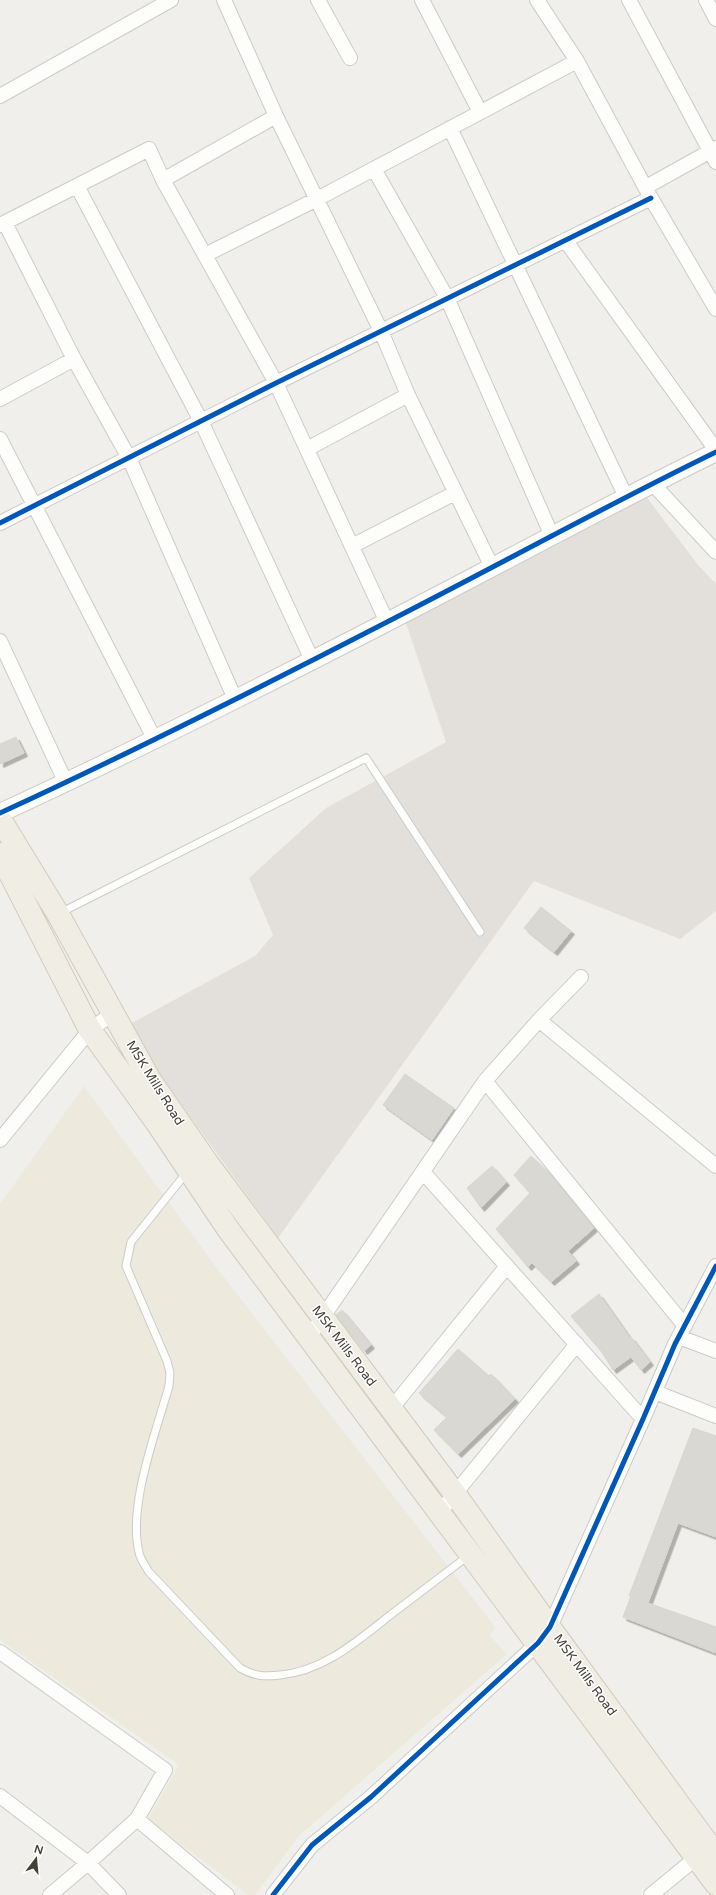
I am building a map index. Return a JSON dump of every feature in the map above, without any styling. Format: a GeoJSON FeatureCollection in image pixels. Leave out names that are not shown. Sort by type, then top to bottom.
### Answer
{"type":"FeatureCollection","features":[{"type":"Feature","properties":{"kind":"main road","name":"MSK Mills Road"},"geometry":{"type":"LineString","coordinates":[[0,819],[58,914],[155,1086],[208,1164],[455,1494],[544,1635],[706,1857],[716,1884]]}},
{"type":"Feature","properties":{"kind":"main road","name":"MSK Mills Road"},"geometry":{"type":"LineString","coordinates":[[2,867],[90,1030],[228,1229],[471,1553],[544,1635]]}},
{"type":"Feature","properties":{"kind":"street"},"geometry":{"type":"LineString","coordinates":[[0,96],[171,0]]}},
{"type":"Feature","properties":{"kind":"street"},"geometry":{"type":"LineString","coordinates":[[224,0],[276,116],[381,331],[408,396],[492,567]]}},
{"type":"Feature","properties":{"kind":"street"},"geometry":{"type":"LineString","coordinates":[[318,0],[350,58]]}},
{"type":"Feature","properties":{"kind":"street"},"geometry":{"type":"LineString","coordinates":[[422,0],[480,112]]}},
{"type":"Feature","properties":{"kind":"street"},"geometry":{"type":"LineString","coordinates":[[538,0],[576,61],[649,193],[716,309]]}},
{"type":"Feature","properties":{"kind":"street"},"geometry":{"type":"LineString","coordinates":[[0,523],[276,383],[564,240],[649,193],[714,154],[629,0]]}},
{"type":"Feature","properties":{"kind":"street"},"geometry":{"type":"LineString","coordinates":[[706,0],[716,19]]}},
{"type":"Feature","properties":{"kind":"street"},"geometry":{"type":"LineString","coordinates":[[205,254],[317,199],[576,61]]}},
{"type":"Feature","properties":{"kind":"street"},"geometry":{"type":"LineString","coordinates":[[163,180],[276,116]]}},
{"type":"Feature","properties":{"kind":"street"},"geometry":{"type":"LineString","coordinates":[[450,128],[626,496]]}},
{"type":"Feature","properties":{"kind":"street"},"geometry":{"type":"LineString","coordinates":[[235,699],[129,458],[2,224],[149,149],[163,180],[276,383],[387,622]]}},
{"type":"Feature","properties":{"kind":"street"},"geometry":{"type":"LineString","coordinates":[[374,169],[447,298],[552,536]]}},
{"type":"Feature","properties":{"kind":"street"},"geometry":{"type":"LineString","coordinates":[[77,186],[201,421],[312,660]]}},
{"type":"Feature","properties":{"kind":"street"},"geometry":{"type":"LineString","coordinates":[[0,813],[155,740],[387,622],[626,496],[716,451],[564,240]]}},
{"type":"Feature","properties":{"kind":"street"},"geometry":{"type":"LineString","coordinates":[[0,399],[74,359]]}},
{"type":"Feature","properties":{"kind":"street"},"geometry":{"type":"LineString","coordinates":[[307,449],[408,396]]}},
{"type":"Feature","properties":{"kind":"street"},"geometry":{"type":"LineString","coordinates":[[0,439],[155,740]]}},
{"type":"Feature","properties":{"kind":"street"},"geometry":{"type":"LineString","coordinates":[[652,483],[716,552]]}},
{"type":"Feature","properties":{"kind":"street"},"geometry":{"type":"LineString","coordinates":[[352,546],[456,493]]}},
{"type":"Feature","properties":{"kind":"street"},"geometry":{"type":"LineString","coordinates":[[0,641],[66,782]]}},
{"type":"Feature","properties":{"kind":"street"},"geometry":{"type":"LineString","coordinates":[[309,1337],[485,1081],[539,1020],[581,977]]}},
{"type":"Feature","properties":{"kind":"street"},"geometry":{"type":"LineString","coordinates":[[0,1140],[90,1030],[113,1013]]}},
{"type":"Feature","properties":{"kind":"street"},"geometry":{"type":"LineString","coordinates":[[539,1020],[716,1166]]}},
{"type":"Feature","properties":{"kind":"street"},"geometry":{"type":"LineString","coordinates":[[485,1081],[682,1332],[716,1351]]}},
{"type":"Feature","properties":{"kind":"street"},"geometry":{"type":"LineString","coordinates":[[423,1172],[643,1419]]}},
{"type":"Feature","properties":{"kind":"street"},"geometry":{"type":"LineString","coordinates":[[391,1409],[507,1266]]}},
{"type":"Feature","properties":{"kind":"street"},"geometry":{"type":"LineString","coordinates":[[273,1895],[312,1845],[371,1797],[544,1635],[682,1332],[716,1266]]}},
{"type":"Feature","properties":{"kind":"street"},"geometry":{"type":"LineString","coordinates":[[440,1512],[577,1344]]}},
{"type":"Feature","properties":{"kind":"street"},"geometry":{"type":"LineString","coordinates":[[655,1392],[716,1416]]}},
{"type":"Feature","properties":{"kind":"street"},"geometry":{"type":"LineString","coordinates":[[0,1652],[165,1770],[136,1819],[50,1895]]}},
{"type":"Feature","properties":{"kind":"street"},"geometry":{"type":"LineString","coordinates":[[0,1796],[88,1863],[119,1895]]}},
{"type":"Feature","properties":{"kind":"street"},"geometry":{"type":"LineString","coordinates":[[136,1819],[227,1895]]}},
{"type":"Feature","properties":{"kind":"street"},"geometry":{"type":"LineString","coordinates":[[651,1895],[706,1857]]}},
{"type":"Feature","properties":{"kind":"lane"},"geometry":{"type":"LineString","coordinates":[[58,914],[366,758],[480,932]]}},
{"type":"Feature","properties":{"kind":"lane"},"geometry":{"type":"LineString","coordinates":[[189,1171],[131,1242],[127,1254],[126,1266],[167,1361],[170,1373],[169,1386],[137,1503],[136,1538],[140,1557],[149,1572],[240,1668],[250,1674],[262,1677],[297,1674],[314,1668],[343,1651],[471,1553]]}},
{"type":"Feature","properties":{"kind":"shaded area"},"geometry":{"type":"Polygon","coordinates":[[[645,495],[698,565],[716,584],[716,911],[680,939],[534,881],[278,1238],[155,1068],[130,1024],[255,956],[273,935],[249,878],[326,808],[446,742],[406,623],[645,495]]]}},
{"type":"Feature","properties":{"kind":"shaded area"},"geometry":{"type":"Polygon","coordinates":[[[84,1086],[216,1267],[496,1628],[489,1635],[507,1654],[299,1836],[255,1895],[248,1895],[148,1819],[179,1765],[0,1640],[0,1204],[84,1086]]]}},
{"type":"Feature","properties":{"kind":"building"},"geometry":{"type":"Polygon","coordinates":[[[16,737],[24,753],[0,764],[0,744],[16,737]]]}},
{"type":"Feature","properties":{"kind":"building"},"geometry":{"type":"Polygon","coordinates":[[[541,907],[571,931],[554,952],[524,928],[541,907]]]}},
{"type":"Feature","properties":{"kind":"building"},"geometry":{"type":"Polygon","coordinates":[[[405,1074],[454,1108],[432,1140],[383,1105],[405,1074]]]}},
{"type":"Feature","properties":{"kind":"building"},"geometry":{"type":"Polygon","coordinates":[[[531,1156],[549,1173],[594,1228],[568,1251],[576,1261],[551,1282],[532,1263],[528,1267],[496,1229],[530,1193],[514,1175],[531,1156]]]}},
{"type":"Feature","properties":{"kind":"building"},"geometry":{"type":"Polygon","coordinates":[[[492,1166],[506,1182],[481,1208],[467,1188],[492,1166]]]}},
{"type":"Feature","properties":{"kind":"building"},"geometry":{"type":"Polygon","coordinates":[[[599,1294],[630,1338],[631,1337],[650,1362],[641,1370],[631,1357],[613,1370],[601,1351],[571,1316],[599,1294]]]}},
{"type":"Feature","properties":{"kind":"building"},"geometry":{"type":"Polygon","coordinates":[[[342,1310],[371,1345],[364,1351],[336,1315],[342,1310]]]}},
{"type":"Feature","properties":{"kind":"building"},"geometry":{"type":"Polygon","coordinates":[[[458,1349],[489,1376],[491,1374],[515,1399],[458,1454],[434,1430],[447,1417],[419,1393],[458,1349]]]}},
{"type":"Feature","properties":{"kind":"building"},"geometry":{"type":"Polygon","coordinates":[[[693,1428],[716,1436],[716,1537],[678,1523],[648,1603],[716,1627],[716,1653],[623,1617],[631,1596],[629,1596],[693,1428]]]}},
{"type":"Feature","properties":{"kind":"cycle path"},"geometry":{"type":"LineString","coordinates":[[0,523],[276,383],[651,198]]}},
{"type":"Feature","properties":{"kind":"cycle path"},"geometry":{"type":"LineString","coordinates":[[0,813],[243,696],[633,493],[716,452]]}},
{"type":"Feature","properties":{"kind":"cycle path"},"geometry":{"type":"LineString","coordinates":[[273,1895],[312,1845],[371,1797],[538,1643],[550,1627],[675,1344],[716,1266]]}}]}
